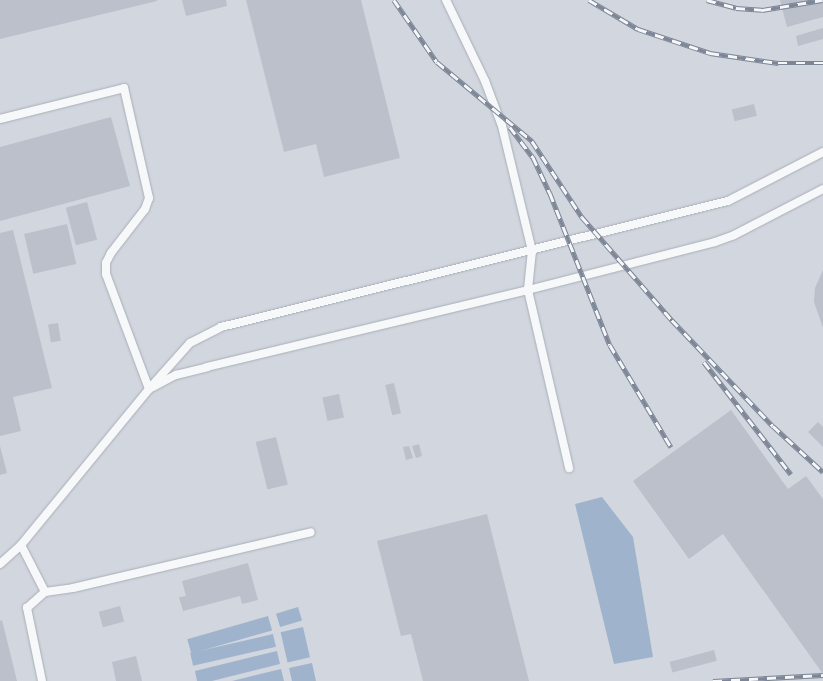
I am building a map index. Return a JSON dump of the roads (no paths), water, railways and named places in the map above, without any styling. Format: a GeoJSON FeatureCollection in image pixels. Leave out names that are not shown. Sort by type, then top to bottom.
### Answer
{"type":"FeatureCollection","features":[{"type":"Feature","properties":{"kind":"lane"},"geometry":{"type":"LineString","coordinates":[[446,0],[493,100],[508,148],[532,250],[528,290],[569,468]]}},
{"type":"Feature","properties":{"kind":"lane"},"geometry":{"type":"LineString","coordinates":[[0,119],[124,88],[149,198],[145,209],[106,263],[106,274],[149,389]]}},
{"type":"Feature","properties":{"kind":"lane"},"geometry":{"type":"LineString","coordinates":[[0,564],[3,558],[21,545],[149,389],[190,343],[221,327],[728,200],[823,152]]}},
{"type":"Feature","properties":{"kind":"lane"},"geometry":{"type":"LineString","coordinates":[[149,389],[176,375],[528,290],[715,242],[734,235],[823,189]]}},
{"type":"Feature","properties":{"kind":"lane"},"geometry":{"type":"LineString","coordinates":[[42,681],[27,608],[45,592],[73,588],[311,532]]}},
{"type":"Feature","properties":{"kind":"lane"},"geometry":{"type":"LineString","coordinates":[[21,545],[45,592]]}},
{"type":"Feature","properties":{"kind":"water"},"geometry":{"type":"Polygon","coordinates":[[[602,497],[633,537],[653,657],[614,664],[575,504],[602,497]]]}},
{"type":"Feature","properties":{"kind":"water"},"geometry":{"type":"Polygon","coordinates":[[[298,607],[302,620],[280,627],[276,614],[298,607]]]}},
{"type":"Feature","properties":{"kind":"water"},"geometry":{"type":"Polygon","coordinates":[[[268,616],[272,630],[191,654],[187,639],[268,616]]]}},
{"type":"Feature","properties":{"kind":"water"},"geometry":{"type":"Polygon","coordinates":[[[303,627],[310,657],[288,662],[281,632],[303,627]]]}},
{"type":"Feature","properties":{"kind":"water"},"geometry":{"type":"Polygon","coordinates":[[[273,634],[276,647],[193,666],[190,653],[273,634]]]}},
{"type":"Feature","properties":{"kind":"water"},"geometry":{"type":"Polygon","coordinates":[[[277,651],[280,664],[212,681],[197,681],[195,671],[277,651]]]}},
{"type":"Feature","properties":{"kind":"water"},"geometry":{"type":"Polygon","coordinates":[[[312,663],[316,681],[292,681],[289,668],[312,663]]]}},
{"type":"Feature","properties":{"kind":"water"},"geometry":{"type":"Polygon","coordinates":[[[281,669],[284,681],[232,681],[281,669]]]}},
{"type":"Feature","properties":{"kind":"railway"},"geometry":{"type":"LineString","coordinates":[[394,0],[437,62],[532,141],[582,217],[672,320],[773,426],[823,472]]}},
{"type":"Feature","properties":{"kind":"railway"},"geometry":{"type":"LineString","coordinates":[[589,0],[638,29],[710,53],[778,63],[823,63]]}},
{"type":"Feature","properties":{"kind":"railway"},"geometry":{"type":"LineString","coordinates":[[707,0],[736,8],[762,10],[822,0]]}},
{"type":"Feature","properties":{"kind":"railway"},"geometry":{"type":"LineString","coordinates":[[510,127],[533,157],[550,193],[610,345],[671,447]]}},
{"type":"Feature","properties":{"kind":"railway"},"geometry":{"type":"LineString","coordinates":[[704,362],[791,474]]}},
{"type":"Feature","properties":{"kind":"railway"},"geometry":{"type":"LineString","coordinates":[[713,681],[823,675]]}}]}
